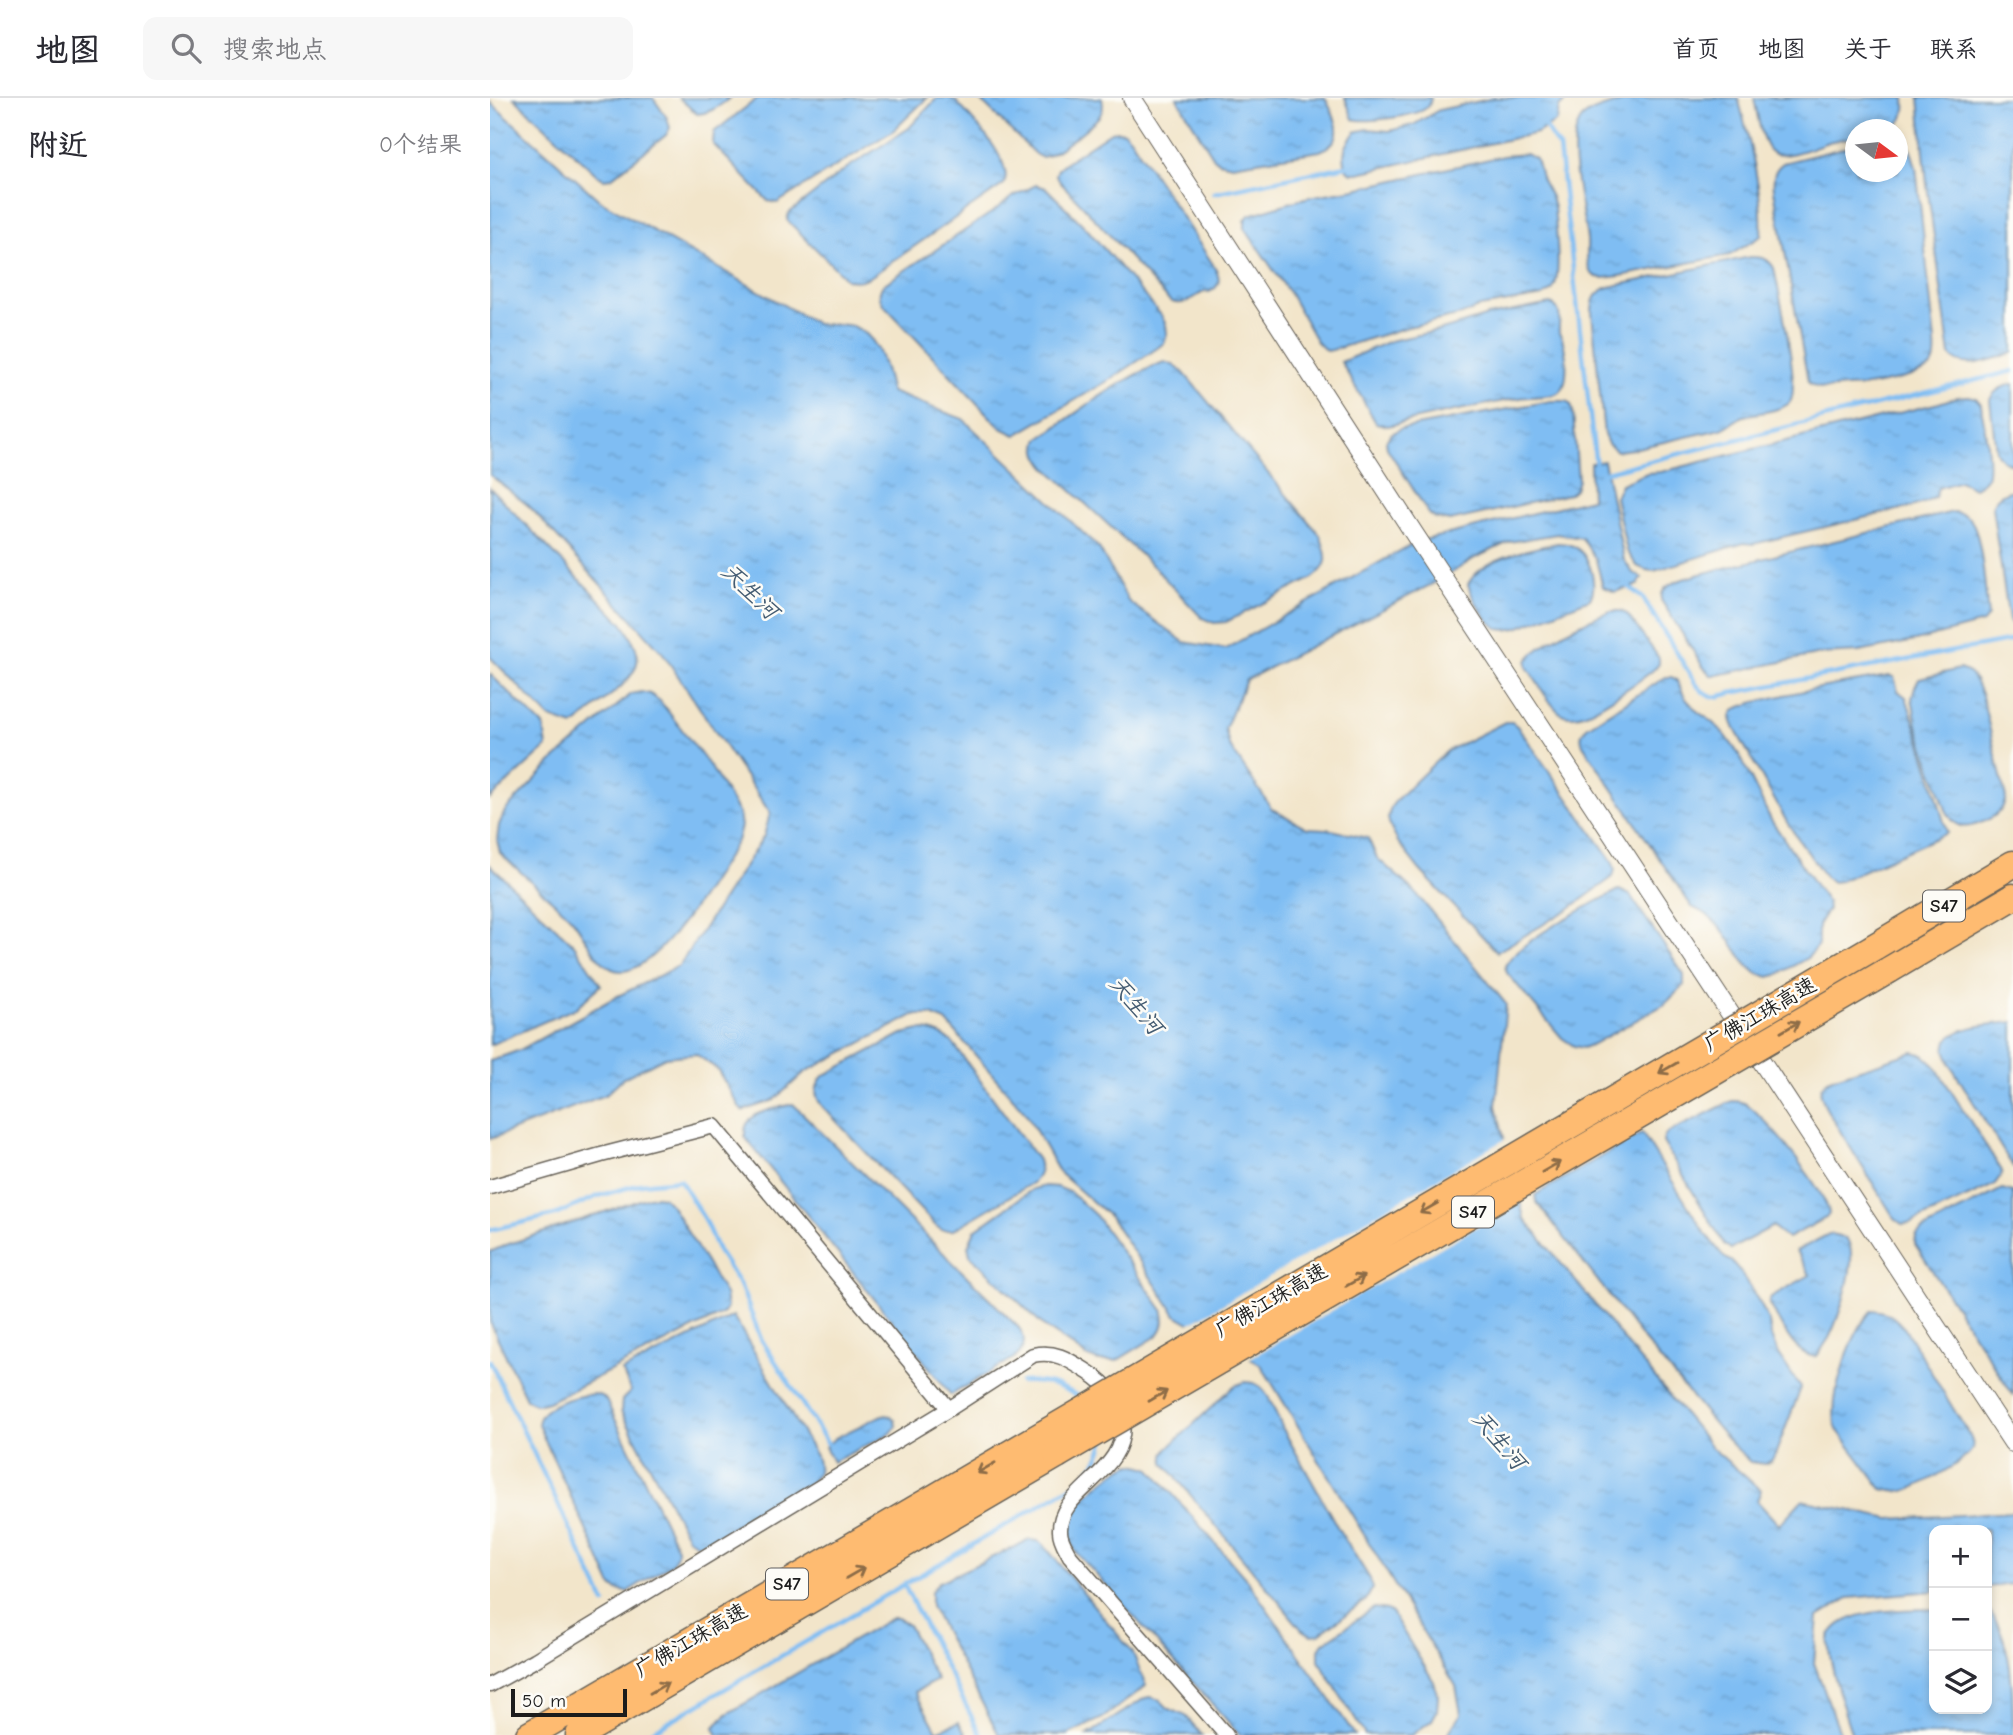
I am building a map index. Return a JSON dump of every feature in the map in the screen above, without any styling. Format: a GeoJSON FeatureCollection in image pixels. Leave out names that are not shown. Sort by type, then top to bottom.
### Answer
{"type":"FeatureCollection","features":[{"type":"Feature","properties":{"kind":"highway","name":"广佛江珠高速"},"geometry":{"type":"LineString","coordinates":[[579,1735],[1051,1444],[2013,864]]}},
{"type":"Feature","properties":{"kind":"highway","name":"广佛江珠高速"},"geometry":{"type":"LineString","coordinates":[[529,1735],[1051,1444],[1889,970],[2013,897]]}},
{"type":"Feature","properties":{"kind":"street"},"geometry":{"type":"LineString","coordinates":[[1132,98],[1456,598],[2013,1443]]}},
{"type":"Feature","properties":{"kind":"street"},"geometry":{"type":"LineString","coordinates":[[490,1187],[714,1126],[949,1409]]}},
{"type":"Feature","properties":{"kind":"street"},"geometry":{"type":"LineString","coordinates":[[490,1685],[949,1409],[1033,1355],[1046,1352],[1058,1355],[1085,1370],[1108,1388],[1120,1404],[1124,1426],[1121,1444],[1112,1461],[1068,1506],[1062,1517],[1060,1531],[1064,1544],[1070,1556],[1226,1735]]}},
{"type":"Feature","properties":{"kind":"water"},"geometry":{"type":"Polygon","coordinates":[[[514,98],[653,98],[667,118],[670,128],[666,135],[611,178],[604,179],[514,98]]]}},
{"type":"Feature","properties":{"kind":"water"},"geometry":{"type":"Polygon","coordinates":[[[679,98],[730,98],[711,111],[697,114],[679,98]]]}},
{"type":"Feature","properties":{"kind":"water"},"geometry":{"type":"Polygon","coordinates":[[[758,98],[927,98],[894,130],[777,203],[768,201],[713,144],[714,132],[758,98]]]}},
{"type":"Feature","properties":{"kind":"water"},"geometry":{"type":"Polygon","coordinates":[[[937,98],[956,101],[989,140],[1003,164],[1006,175],[1004,184],[873,275],[860,280],[846,279],[787,220],[789,213],[847,168],[909,128],[937,98]]]}},
{"type":"Feature","properties":{"kind":"water"},"geometry":{"type":"Polygon","coordinates":[[[978,98],[1102,98],[1103,106],[1097,119],[1084,131],[1058,150],[1041,157],[978,98]]]}},
{"type":"Feature","properties":{"kind":"water"},"geometry":{"type":"Polygon","coordinates":[[[1177,98],[1325,98],[1336,121],[1337,134],[1329,146],[1320,151],[1232,165],[1214,158],[1177,98]]]}},
{"type":"Feature","properties":{"kind":"water"},"geometry":{"type":"Polygon","coordinates":[[[1345,98],[1431,98],[1428,106],[1421,111],[1402,116],[1359,120],[1353,119],[1345,98]]]}},
{"type":"Feature","properties":{"kind":"water"},"geometry":{"type":"Polygon","coordinates":[[[1494,98],[1569,98],[1559,107],[1557,121],[1537,133],[1358,173],[1347,170],[1345,150],[1355,132],[1368,129],[1389,131],[1413,125],[1439,110],[1494,98]]]}},
{"type":"Feature","properties":{"kind":"water"},"geometry":{"type":"Polygon","coordinates":[[[1640,98],[1738,98],[1758,185],[1761,236],[1730,255],[1599,278],[1590,271],[1588,264],[1587,239],[1575,162],[1576,132],[1580,121],[1591,112],[1640,98]]]}},
{"type":"Feature","properties":{"kind":"water"},"geometry":{"type":"Polygon","coordinates":[[[1754,98],[1905,98],[1903,119],[1845,119],[1845,139],[1799,152],[1775,154],[1767,147],[1754,98]]]}},
{"type":"Feature","properties":{"kind":"water"},"geometry":{"type":"Polygon","coordinates":[[[1919,98],[2013,98],[2013,353],[1988,361],[1963,363],[1950,355],[1927,185],[1919,98]]]}},
{"type":"Feature","properties":{"kind":"water","name":"天生河"},"geometry":{"type":"Polygon","coordinates":[[[490,102],[599,200],[817,324],[848,325],[862,331],[880,353],[891,392],[963,419],[1099,548],[1129,602],[1184,642],[1225,649],[1416,542],[1591,499],[1590,463],[1604,461],[1624,560],[1633,573],[1642,578],[1638,585],[1615,592],[1603,587],[1596,560],[1582,538],[1557,534],[1509,542],[1246,680],[1225,729],[1229,745],[1272,809],[1307,828],[1327,829],[1368,838],[1377,858],[1415,892],[1506,1004],[1496,1106],[1524,1218],[1712,1448],[1761,1490],[1757,1501],[1779,1525],[1802,1500],[1890,1519],[2013,1512],[2013,1584],[1992,1586],[1992,1525],[1929,1525],[1929,1591],[1849,1598],[1818,1617],[1814,1663],[1841,1735],[1447,1735],[1461,1714],[1456,1686],[1261,1365],[1176,1315],[1110,1217],[1059,1172],[1026,1113],[946,1021],[931,1015],[914,1015],[805,1072],[774,1100],[742,1111],[717,1069],[696,1054],[665,1057],[623,1078],[605,1095],[490,1139],[490,1061],[520,1050],[679,966],[764,836],[770,813],[662,652],[530,507],[490,475],[490,102]]]}},
{"type":"Feature","properties":{"kind":"water"},"geometry":{"type":"Polygon","coordinates":[[[1111,132],[1124,132],[1130,138],[1214,266],[1219,281],[1213,290],[1205,291],[1184,302],[1170,301],[1060,182],[1056,175],[1063,164],[1111,132]]]}},
{"type":"Feature","properties":{"kind":"water"},"geometry":{"type":"Polygon","coordinates":[[[1908,146],[1916,167],[1935,341],[1934,361],[1928,369],[1889,382],[1862,387],[1826,389],[1808,382],[1774,190],[1774,175],[1783,163],[1845,148],[1845,182],[1908,182],[1908,146]]]}},
{"type":"Feature","properties":{"kind":"water"},"geometry":{"type":"Polygon","coordinates":[[[1526,154],[1536,159],[1554,207],[1558,250],[1557,275],[1552,290],[1543,296],[1480,307],[1462,315],[1408,327],[1326,351],[1317,342],[1290,294],[1245,229],[1245,221],[1249,215],[1309,197],[1503,156],[1526,154]]]}},
{"type":"Feature","properties":{"kind":"water"},"geometry":{"type":"Polygon","coordinates":[[[1036,185],[1046,188],[1087,229],[1161,315],[1167,334],[1164,343],[1156,349],[1016,435],[1001,428],[992,419],[883,304],[880,293],[883,285],[1012,197],[1036,185]]]}},
{"type":"Feature","properties":{"kind":"water"},"geometry":{"type":"Polygon","coordinates":[[[1750,257],[1764,259],[1774,268],[1791,358],[1793,393],[1790,402],[1775,410],[1744,416],[1721,429],[1617,451],[1608,444],[1604,435],[1592,313],[1596,296],[1609,287],[1750,257]]]}},
{"type":"Feature","properties":{"kind":"water"},"geometry":{"type":"Polygon","coordinates":[[[1550,304],[1559,312],[1559,333],[1566,364],[1565,382],[1562,389],[1554,395],[1520,398],[1388,426],[1376,423],[1341,362],[1390,341],[1442,330],[1488,316],[1550,304]]]}},
{"type":"Feature","properties":{"kind":"water"},"geometry":{"type":"Polygon","coordinates":[[[1164,362],[1183,372],[1320,535],[1326,554],[1323,568],[1313,578],[1226,622],[1214,623],[1202,618],[1153,566],[1048,469],[1037,452],[1039,439],[1084,407],[1115,387],[1164,362]]]}},
{"type":"Feature","properties":{"kind":"water"},"geometry":{"type":"Polygon","coordinates":[[[2013,384],[2012,464],[2002,460],[1996,451],[1990,400],[1999,389],[2013,384]]]}},
{"type":"Feature","properties":{"kind":"water"},"geometry":{"type":"Polygon","coordinates":[[[1969,396],[1976,398],[1981,404],[1987,441],[1987,477],[1974,488],[1960,481],[1938,488],[1935,497],[1914,506],[1753,544],[1744,543],[1654,571],[1637,566],[1627,551],[1615,497],[1621,484],[1647,473],[1661,472],[1969,396]]]}},
{"type":"Feature","properties":{"kind":"water"},"geometry":{"type":"Polygon","coordinates":[[[1551,401],[1567,401],[1573,412],[1578,480],[1575,489],[1569,494],[1450,521],[1435,518],[1429,514],[1387,448],[1386,441],[1400,429],[1551,401]]]}},
{"type":"Feature","properties":{"kind":"water"},"geometry":{"type":"Polygon","coordinates":[[[490,488],[622,623],[635,645],[637,662],[629,678],[573,726],[550,718],[490,657],[490,488]]]}},
{"type":"Feature","properties":{"kind":"water"},"geometry":{"type":"Polygon","coordinates":[[[2013,490],[2013,625],[2009,621],[1992,507],[1995,500],[2013,490]]]}},
{"type":"Feature","properties":{"kind":"water"},"geometry":{"type":"Polygon","coordinates":[[[1953,512],[1970,519],[1978,538],[1988,616],[1983,623],[1859,652],[1821,654],[1712,676],[1704,668],[1661,600],[1669,585],[1700,574],[1953,512]]]}},
{"type":"Feature","properties":{"kind":"water"},"geometry":{"type":"Polygon","coordinates":[[[1558,543],[1577,548],[1587,561],[1593,576],[1590,599],[1517,628],[1504,630],[1490,622],[1480,610],[1468,584],[1475,575],[1484,567],[1508,556],[1558,543]]]}},
{"type":"Feature","properties":{"kind":"water"},"geometry":{"type":"Polygon","coordinates":[[[1611,611],[1627,614],[1659,658],[1659,664],[1636,683],[1593,710],[1578,715],[1564,715],[1544,693],[1527,667],[1527,661],[1553,639],[1611,611]]]}},
{"type":"Feature","properties":{"kind":"water"},"geometry":{"type":"Polygon","coordinates":[[[1959,669],[1968,672],[1975,680],[1982,696],[2006,798],[1995,815],[1981,823],[1965,827],[1954,821],[1946,810],[1917,725],[1912,698],[1919,679],[1959,669]]]}},
{"type":"Feature","properties":{"kind":"water"},"geometry":{"type":"Polygon","coordinates":[[[490,674],[544,727],[547,747],[490,799],[490,674]]]}},
{"type":"Feature","properties":{"kind":"water"},"geometry":{"type":"Polygon","coordinates":[[[1666,677],[1676,679],[1686,699],[1726,736],[1740,756],[1771,820],[1827,902],[1828,909],[1818,925],[1818,944],[1815,950],[1807,958],[1777,975],[1769,977],[1756,973],[1747,965],[1721,928],[1706,914],[1692,907],[1583,745],[1582,735],[1587,727],[1666,677]]]}},
{"type":"Feature","properties":{"kind":"water"},"geometry":{"type":"Polygon","coordinates":[[[1894,677],[1898,691],[1906,697],[1947,833],[1840,881],[1832,882],[1826,878],[1788,824],[1735,729],[1732,715],[1735,710],[1760,701],[1894,677]]]}},
{"type":"Feature","properties":{"kind":"water"},"geometry":{"type":"Polygon","coordinates":[[[641,692],[660,701],[712,769],[739,814],[741,826],[737,841],[683,923],[646,961],[628,970],[612,969],[594,953],[569,916],[500,853],[497,840],[505,811],[555,759],[631,694],[641,692]]]}},
{"type":"Feature","properties":{"kind":"water"},"geometry":{"type":"Polygon","coordinates":[[[1505,722],[1512,722],[1518,727],[1615,869],[1613,877],[1569,909],[1497,952],[1419,869],[1398,842],[1388,818],[1391,807],[1398,798],[1447,751],[1505,722]]]}},
{"type":"Feature","properties":{"kind":"water"},"geometry":{"type":"Polygon","coordinates":[[[490,865],[574,945],[601,985],[576,1008],[490,1045],[490,865]]]}},
{"type":"Feature","properties":{"kind":"water"},"geometry":{"type":"Polygon","coordinates":[[[1619,890],[1630,895],[1684,975],[1684,985],[1665,1004],[1593,1044],[1583,1048],[1574,1046],[1562,1038],[1507,973],[1505,966],[1512,956],[1539,935],[1619,890]]]}},
{"type":"Feature","properties":{"kind":"water"},"geometry":{"type":"Polygon","coordinates":[[[2013,1022],[2013,1167],[1950,1064],[1945,1049],[1947,1040],[1961,1031],[2013,1022]]]}},
{"type":"Feature","properties":{"kind":"water"},"geometry":{"type":"Polygon","coordinates":[[[920,1030],[937,1033],[952,1042],[1038,1160],[1040,1170],[1032,1183],[953,1230],[942,1230],[936,1226],[823,1107],[817,1096],[818,1084],[823,1076],[902,1034],[920,1030]]]}},
{"type":"Feature","properties":{"kind":"water"},"geometry":{"type":"Polygon","coordinates":[[[1913,1052],[1922,1054],[1935,1066],[2002,1171],[1994,1185],[1911,1223],[1902,1224],[1895,1219],[1827,1110],[1820,1092],[1826,1081],[1832,1078],[1913,1052]]]}},
{"type":"Feature","properties":{"kind":"water"},"geometry":{"type":"Polygon","coordinates":[[[1732,1101],[1748,1105],[1781,1140],[1818,1190],[1829,1214],[1826,1218],[1788,1238],[1773,1226],[1731,1249],[1724,1244],[1663,1142],[1667,1133],[1732,1101]]]}},
{"type":"Feature","properties":{"kind":"water"},"geometry":{"type":"Polygon","coordinates":[[[793,1104],[1019,1328],[1024,1342],[1017,1356],[951,1395],[745,1137],[745,1128],[754,1117],[768,1110],[793,1104]]]}},
{"type":"Feature","properties":{"kind":"water"},"geometry":{"type":"Polygon","coordinates":[[[1642,1133],[1703,1230],[1724,1257],[1739,1270],[1761,1305],[1778,1354],[1801,1388],[1775,1455],[1765,1464],[1750,1462],[1726,1438],[1639,1334],[1536,1201],[1535,1195],[1642,1133]]]}},
{"type":"Feature","properties":{"kind":"water"},"geometry":{"type":"Polygon","coordinates":[[[1045,1186],[1070,1192],[1096,1216],[1162,1309],[1164,1323],[1157,1336],[1116,1361],[1098,1361],[1088,1357],[1045,1327],[970,1255],[968,1246],[975,1230],[1033,1189],[1045,1186]]]}},
{"type":"Feature","properties":{"kind":"water"},"geometry":{"type":"Polygon","coordinates":[[[2002,1189],[2013,1192],[2013,1395],[1915,1244],[1916,1236],[1922,1230],[2002,1189]]]}},
{"type":"Feature","properties":{"kind":"water"},"geometry":{"type":"Polygon","coordinates":[[[656,1196],[663,1197],[672,1206],[725,1294],[727,1307],[724,1313],[548,1402],[536,1404],[529,1401],[490,1322],[490,1252],[656,1196]]]}},
{"type":"Feature","properties":{"kind":"water"},"geometry":{"type":"Polygon","coordinates":[[[1829,1234],[1842,1237],[1848,1242],[1851,1251],[1849,1276],[1829,1338],[1817,1356],[1809,1355],[1801,1351],[1788,1336],[1769,1302],[1771,1297],[1810,1275],[1796,1251],[1829,1234]]]}},
{"type":"Feature","properties":{"kind":"water"},"geometry":{"type":"Polygon","coordinates":[[[1872,1310],[1891,1316],[1905,1329],[1973,1444],[1968,1454],[1952,1466],[1920,1485],[1901,1492],[1882,1489],[1836,1428],[1835,1399],[1843,1366],[1856,1334],[1872,1310]]]}},
{"type":"Feature","properties":{"kind":"water"},"geometry":{"type":"Polygon","coordinates":[[[733,1316],[816,1456],[818,1472],[808,1484],[708,1541],[697,1544],[688,1538],[621,1411],[622,1400],[631,1391],[622,1371],[733,1316]]]}},
{"type":"Feature","properties":{"kind":"water"},"geometry":{"type":"Polygon","coordinates":[[[1245,1382],[1261,1387],[1269,1398],[1283,1429],[1339,1530],[1370,1579],[1372,1589],[1366,1600],[1319,1634],[1312,1635],[1302,1630],[1164,1463],[1167,1449],[1234,1386],[1245,1382]]]}},
{"type":"Feature","properties":{"kind":"water"},"geometry":{"type":"Polygon","coordinates":[[[594,1394],[606,1400],[677,1548],[677,1555],[671,1564],[627,1592],[612,1586],[538,1425],[540,1418],[551,1406],[594,1394]]]}},
{"type":"Feature","properties":{"kind":"water"},"geometry":{"type":"Polygon","coordinates":[[[882,1415],[891,1416],[895,1420],[896,1426],[891,1433],[833,1462],[825,1447],[835,1438],[882,1415]]]}},
{"type":"Feature","properties":{"kind":"water"},"geometry":{"type":"Polygon","coordinates":[[[1132,1464],[1151,1469],[1247,1580],[1355,1735],[1240,1735],[1075,1551],[1068,1531],[1071,1516],[1094,1489],[1132,1464]]]}},
{"type":"Feature","properties":{"kind":"water"},"geometry":{"type":"Polygon","coordinates":[[[1029,1540],[1043,1544],[1133,1653],[1146,1686],[1103,1718],[1067,1735],[999,1735],[931,1606],[931,1592],[939,1582],[1029,1540]]]}},
{"type":"Feature","properties":{"kind":"water"},"geometry":{"type":"Polygon","coordinates":[[[1374,1608],[1392,1613],[1434,1682],[1438,1696],[1437,1711],[1432,1720],[1412,1735],[1365,1735],[1319,1661],[1319,1649],[1323,1643],[1374,1608]]]}},
{"type":"Feature","properties":{"kind":"water"},"geometry":{"type":"Polygon","coordinates":[[[1929,1609],[1929,1714],[1992,1714],[1992,1615],[2002,1634],[2010,1667],[2013,1735],[1852,1735],[1830,1658],[1829,1639],[1835,1629],[1846,1621],[1892,1610],[1929,1609]]]}},
{"type":"Feature","properties":{"kind":"water"},"geometry":{"type":"Polygon","coordinates":[[[892,1618],[898,1618],[908,1625],[937,1680],[915,1692],[937,1731],[959,1722],[966,1735],[718,1735],[714,1728],[727,1714],[892,1618]]]}},
{"type":"Feature","properties":{"kind":"water"},"geometry":{"type":"Polygon","coordinates":[[[1150,1697],[1186,1716],[1202,1735],[1088,1735],[1145,1698],[1150,1697]]]}},
{"type":"Feature","properties":{"kind":"pier"},"geometry":{"type":"Polygon","coordinates":[[[1507,1138],[1523,1200],[1247,1360],[1187,1325],[1507,1138]]]}},
{"type":"Feature","properties":{"kind":"waterway"},"geometry":{"type":"LineString","coordinates":[[1544,125],[1559,148],[1596,467]]}},
{"type":"Feature","properties":{"kind":"waterway"},"geometry":{"type":"LineString","coordinates":[[1214,193],[1351,165]]}},
{"type":"Feature","properties":{"kind":"waterway"},"geometry":{"type":"LineString","coordinates":[[1602,473],[2013,371]]}},
{"type":"Feature","properties":{"kind":"waterway"},"geometry":{"type":"LineString","coordinates":[[1625,584],[1643,598],[1696,684],[1712,697],[2013,640]]}},
{"type":"Feature","properties":{"kind":"waterway"},"geometry":{"type":"LineString","coordinates":[[490,1230],[555,1215],[598,1196],[641,1184],[680,1180],[704,1219],[718,1251],[741,1287],[761,1339],[830,1447]]}},
{"type":"Feature","properties":{"kind":"waterway"},"geometry":{"type":"LineString","coordinates":[[490,1361],[605,1603]]}},
{"type":"Feature","properties":{"kind":"waterway"},"geometry":{"type":"LineString","coordinates":[[1021,1382],[1054,1385],[1083,1400]]}},
{"type":"Feature","properties":{"kind":"waterway"},"geometry":{"type":"LineString","coordinates":[[646,1735],[1078,1483],[1098,1458],[1104,1440]]}},
{"type":"Feature","properties":{"kind":"waterway"},"geometry":{"type":"LineString","coordinates":[[904,1585],[981,1735]]}}]}
